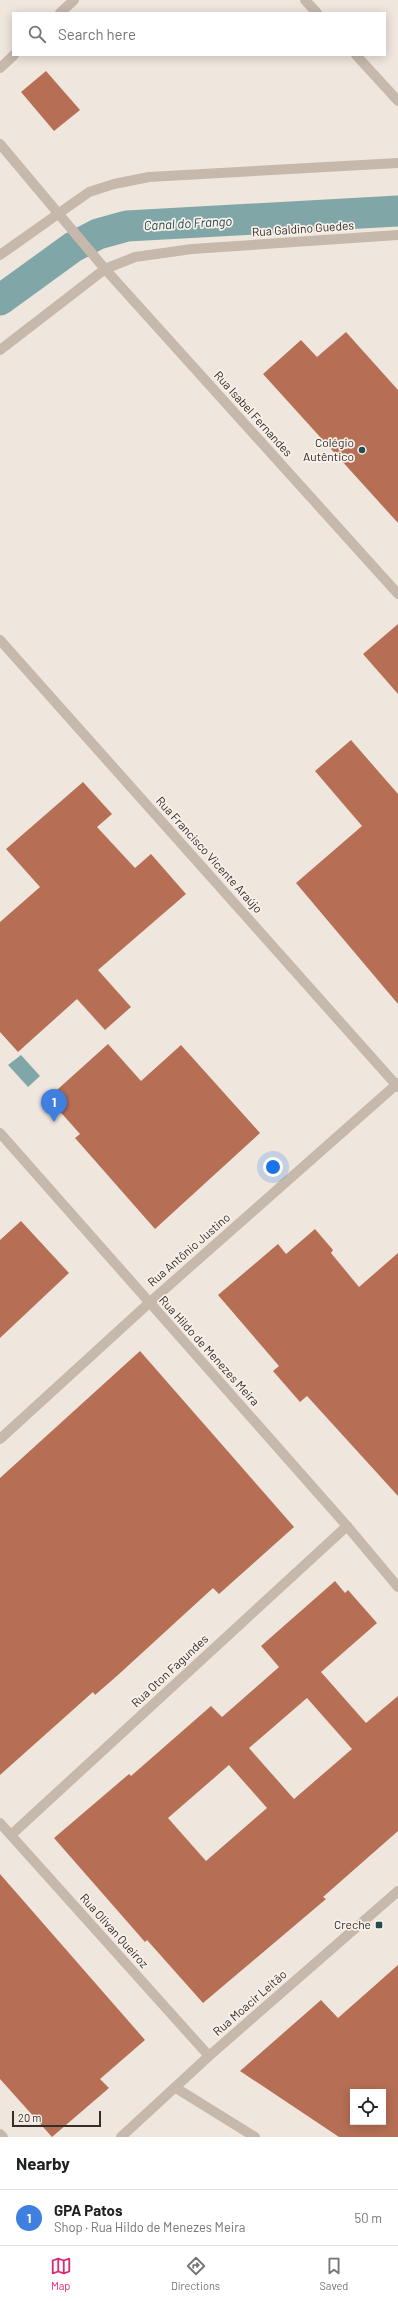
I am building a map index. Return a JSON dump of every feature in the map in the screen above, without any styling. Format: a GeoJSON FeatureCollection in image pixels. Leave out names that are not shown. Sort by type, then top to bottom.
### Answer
{"type":"FeatureCollection","features":[{"type":"Feature","properties":{"kind":"street"},"geometry":{"type":"LineString","coordinates":[[61,12],[74,0]]}},
{"type":"Feature","properties":{"kind":"street"},"geometry":{"type":"LineString","coordinates":[[305,0],[316,12]]}},
{"type":"Feature","properties":{"kind":"street"},"geometry":{"type":"LineString","coordinates":[[0,68],[13,56]]}},
{"type":"Feature","properties":{"kind":"street"},"geometry":{"type":"LineString","coordinates":[[357,56],[398,101]]}},
{"type":"Feature","properties":{"kind":"street","name":"Rua Isabel Fernandes"},"geometry":{"type":"LineString","coordinates":[[0,144],[105,269],[398,594]]}},
{"type":"Feature","properties":{"kind":"street"},"geometry":{"type":"LineString","coordinates":[[0,255],[58,212],[89,192],[114,184],[149,177],[398,163]]}},
{"type":"Feature","properties":{"kind":"street","name":"Rua Galdino Guedes"},"geometry":{"type":"LineString","coordinates":[[0,350],[105,269],[135,257],[192,249],[398,236]]}},
{"type":"Feature","properties":{"kind":"street","name":"Rua Francisco Vicente Araújo"},"geometry":{"type":"LineString","coordinates":[[0,640],[397,1085]]}},
{"type":"Feature","properties":{"kind":"street","name":"Rua Antônio Justino"},"geometry":{"type":"LineString","coordinates":[[0,1439],[148,1303],[397,1085]]}},
{"type":"Feature","properties":{"kind":"street","name":"Rua Hildo de Menezes Meira"},"geometry":{"type":"LineString","coordinates":[[0,1133],[148,1303],[347,1526],[398,1587]]}},
{"type":"Feature","properties":{"kind":"street","name":"Rua Oton Fagundes"},"geometry":{"type":"LineString","coordinates":[[11,1835],[347,1526]]}},
{"type":"Feature","properties":{"kind":"street","name":"Rua Olivan Queiroz"},"geometry":{"type":"LineString","coordinates":[[0,1823],[209,2056]]}},
{"type":"Feature","properties":{"kind":"street","name":"Rua Moacir Leitão"},"geometry":{"type":"LineString","coordinates":[[121,2137],[209,2056],[398,1891]]}},
{"type":"Feature","properties":{"kind":"street"},"geometry":{"type":"LineString","coordinates":[[176,2088],[255,2137]]}},
{"type":"Feature","properties":{"kind":"street"},"geometry":{"type":"LineString","coordinates":[[0,2134],[3,2137]]}},
{"type":"Feature","properties":{"kind":"water"},"geometry":{"type":"Polygon","coordinates":[[[21,1055],[40,1076],[28,1087],[8,1065],[21,1055]]]}},
{"type":"Feature","properties":{"kind":"building"},"geometry":{"type":"Polygon","coordinates":[[[46,71],[80,110],[54,131],[21,92],[46,71]]]}},
{"type":"Feature","properties":{"kind":"building","name":"Colégio Autêntico"},"geometry":{"type":"Polygon","coordinates":[[[346,332],[398,390],[398,523],[263,374],[301,340],[317,357],[346,332]]]}},
{"type":"Feature","properties":{"kind":"building"},"geometry":{"type":"Polygon","coordinates":[[[398,624],[398,694],[363,654],[398,624]]]}},
{"type":"Feature","properties":{"kind":"building"},"geometry":{"type":"Polygon","coordinates":[[[351,740],[398,794],[398,1004],[296,883],[362,826],[315,771],[351,740]]]}},
{"type":"Feature","properties":{"kind":"building"},"geometry":{"type":"Polygon","coordinates":[[[83,782],[112,814],[97,827],[135,868],[151,854],[186,894],[98,970],[131,1007],[105,1030],[77,999],[18,1052],[0,1032],[0,922],[40,887],[6,849],[83,782]]]}},
{"type":"Feature","properties":{"kind":"building"},"geometry":{"type":"Polygon","coordinates":[[[108,1044],[141,1081],[181,1045],[260,1133],[155,1229],[75,1138],[80,1134],[48,1098],[108,1044]]]}},
{"type":"Feature","properties":{"kind":"building"},"geometry":{"type":"Polygon","coordinates":[[[21,1221],[69,1273],[0,1338],[0,1240],[21,1221]]]}},
{"type":"Feature","properties":{"kind":"building"},"geometry":{"type":"Polygon","coordinates":[[[315,1229],[333,1250],[331,1253],[359,1287],[398,1253],[398,1496],[307,1396],[300,1402],[273,1371],[279,1366],[218,1295],[278,1244],[286,1254],[315,1229]]]}},
{"type":"Feature","properties":{"kind":"building"},"geometry":{"type":"Polygon","coordinates":[[[140,1351],[294,1527],[219,1594],[213,1588],[118,1675],[95,1695],[93,1692],[0,1775],[0,1478],[140,1351]]]}},
{"type":"Feature","properties":{"kind":"building"},"geometry":{"type":"Polygon","coordinates":[[[335,1581],[345,1593],[348,1590],[377,1623],[321,1672],[366,1723],[398,1696],[398,1831],[323,1897],[326,1899],[203,2003],[147,1940],[145,1942],[54,1838],[129,1774],[131,1776],[211,1706],[222,1717],[279,1667],[261,1646],[335,1581]],[[307,1698],[249,1748],[294,1799],[352,1749],[307,1698]],[[229,1765],[168,1818],[206,1861],[267,1808],[229,1765]]]}},
{"type":"Feature","properties":{"kind":"building"},"geometry":{"type":"Polygon","coordinates":[[[0,1874],[145,2040],[100,2079],[109,2088],[52,2137],[0,2079],[0,1874]]]}},
{"type":"Feature","properties":{"kind":"building"},"geometry":{"type":"Polygon","coordinates":[[[398,1965],[398,2137],[339,2137],[240,2071],[321,2000],[338,2018],[398,1965]]]}},
{"type":"Feature","properties":{"kind":"waterway","name":"Canal do Frango"},"geometry":{"type":"LineString","coordinates":[[0,300],[73,247],[98,234],[127,226],[398,211]]}},
{"type":"Feature","properties":{"kind":"place","name":"Colégio Autêntico"},"geometry":{"type":"Point","coordinates":[362,450]}},
{"type":"Feature","properties":{"kind":"place","name":"GPA Patos"},"geometry":{"type":"Point","coordinates":[54,1122]}},
{"type":"Feature","properties":{"kind":"place","name":"Creche"},"geometry":{"type":"Point","coordinates":[379,1925]}}]}
